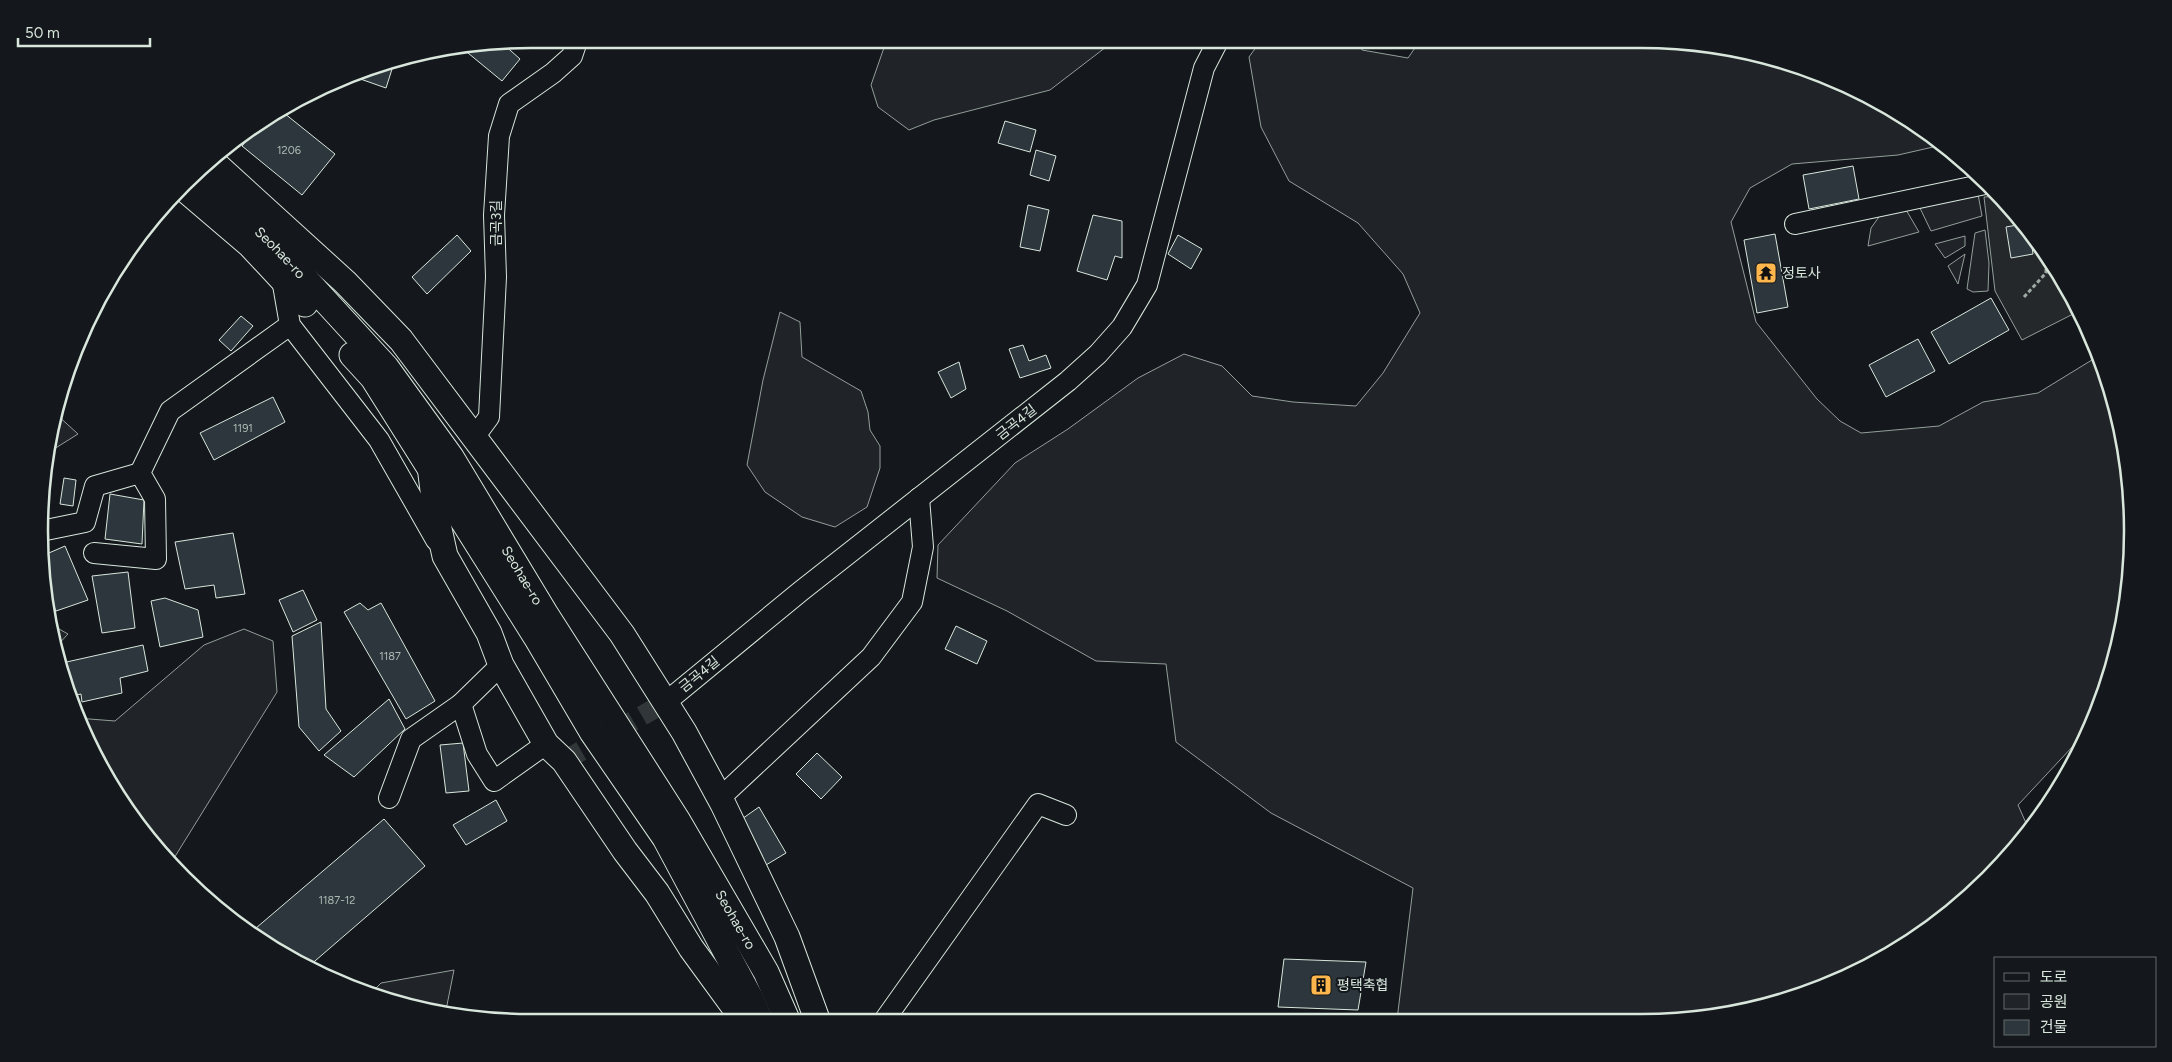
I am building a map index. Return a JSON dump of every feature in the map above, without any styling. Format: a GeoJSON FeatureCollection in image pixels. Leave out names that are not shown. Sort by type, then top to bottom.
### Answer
{"type":"FeatureCollection","features":[{"type":"Feature","properties":{"kind":"main road"},"geometry":{"type":"LineString","coordinates":[[216,164],[345,282],[401,340],[622,634],[666,702],[720,798],[787,937],[815,1014]]}},
{"type":"Feature","properties":{"kind":"main road","name":"Seohae-ro"},"geometry":{"type":"LineString","coordinates":[[201,178],[276,247],[386,367],[450,456],[545,613],[678,821],[766,972],[784,1014]]}},
{"type":"Feature","properties":{"kind":"main road","name":"Seohae-ro"},"geometry":{"type":"LineString","coordinates":[[187,191],[250,245],[373,378],[536,636],[592,732],[665,838],[758,1014]]}},
{"type":"Feature","properties":{"kind":"main road"},"geometry":{"type":"LineString","coordinates":[[430,467],[436,515],[445,556],[489,633],[501,665],[546,744],[564,761],[625,851],[657,893],[691,948],[739,1014]]}},
{"type":"Feature","properties":{"kind":"street","name":"금곡3길"},"geometry":{"type":"LineString","coordinates":[[475,436],[489,417],[496,277],[494,215],[499,136],[508,104],[553,72],[572,56],[575,48]]}},
{"type":"Feature","properties":{"kind":"street","name":"금곡4길"},"geometry":{"type":"LineString","coordinates":[[666,702],[919,498],[1068,381],[1098,354],[1122,327],[1147,285],[1204,68],[1214,48]]}},
{"type":"Feature","properties":{"kind":"street"},"geometry":{"type":"LineString","coordinates":[[1795,224],[1980,186]]}},
{"type":"Feature","properties":{"kind":"street"},"geometry":{"type":"LineString","coordinates":[[282,279],[290,325],[379,440],[445,556]]}},
{"type":"Feature","properties":{"kind":"street"},"geometry":{"type":"LineString","coordinates":[[48,530],[85,522],[95,486],[140,473],[170,411],[290,325]]}},
{"type":"Feature","properties":{"kind":"street"},"geometry":{"type":"LineString","coordinates":[[94,553],[156,559],[155,499],[140,473]]}},
{"type":"Feature","properties":{"kind":"street"},"geometry":{"type":"LineString","coordinates":[[720,798],[871,657],[912,602],[923,547],[919,498]]}},
{"type":"Feature","properties":{"kind":"street"},"geometry":{"type":"LineString","coordinates":[[389,798],[411,739],[461,704],[501,665]]}},
{"type":"Feature","properties":{"kind":"street"},"geometry":{"type":"LineString","coordinates":[[461,704],[478,754],[494,782],[546,744]]}},
{"type":"Feature","properties":{"kind":"street"},"geometry":{"type":"LineString","coordinates":[[889,1014],[1038,804],[1066,816]]}},
{"type":"Feature","properties":{"kind":"path"},"geometry":{"type":"LineString","coordinates":[[2024,297],[2046,273],[2046,267]]}},
{"type":"Feature","properties":{"kind":"green space"},"geometry":{"type":"Polygon","coordinates":[[[884,48],[1105,48],[1050,90],[934,120],[909,130],[878,107],[871,85],[884,48]]]}},
{"type":"Feature","properties":{"kind":"green space"},"geometry":{"type":"Polygon","coordinates":[[[1256,48],[1361,48],[1362,50],[1408,58],[1415,48],[1641,48],[1704,52],[1766,64],[1826,84],[1883,112],[1935,147],[1898,155],[1792,164],[1750,188],[1731,222],[1756,322],[1817,399],[1840,421],[1861,433],[1939,426],[1983,402],[2038,393],[2093,359],[2099,376],[2115,437],[2123,499],[2123,563],[2115,625],[2108,656],[2088,716],[2075,745],[2018,805],[2026,823],[2025,825],[2005,850],[1960,895],[1910,933],[1855,965],[1796,989],[1735,1005],[1673,1013],[1641,1014],[1398,1014],[1413,888],[1271,813],[1176,742],[1166,664],[1096,661],[1007,611],[937,578],[938,545],[1015,463],[1068,429],[1138,378],[1184,354],[1222,366],[1252,396],[1293,402],[1356,406],[1383,373],[1420,313],[1403,274],[1358,223],[1289,181],[1261,127],[1249,57],[1256,48]]]}},
{"type":"Feature","properties":{"kind":"green space"},"geometry":{"type":"Polygon","coordinates":[[[1978,194],[1982,216],[1931,231],[1918,204],[1978,194]]]}},
{"type":"Feature","properties":{"kind":"green space"},"geometry":{"type":"Polygon","coordinates":[[[1905,208],[1919,232],[1868,246],[1871,228],[1881,214],[1905,208]]]}},
{"type":"Feature","properties":{"kind":"green space"},"geometry":{"type":"Polygon","coordinates":[[[1985,230],[1989,263],[1988,291],[1973,292],[1967,289],[1975,233],[1985,230]]]}},
{"type":"Feature","properties":{"kind":"green space"},"geometry":{"type":"Polygon","coordinates":[[[1965,236],[1965,246],[1945,258],[1935,244],[1965,236]]]}},
{"type":"Feature","properties":{"kind":"green space"},"geometry":{"type":"Polygon","coordinates":[[[1965,254],[1958,284],[1948,266],[1965,254]]]}},
{"type":"Feature","properties":{"kind":"green space"},"geometry":{"type":"Polygon","coordinates":[[[780,312],[800,322],[802,357],[861,391],[868,412],[870,430],[880,446],[880,468],[867,507],[835,527],[802,517],[765,492],[747,465],[763,380],[780,312]]]}},
{"type":"Feature","properties":{"kind":"green space"},"geometry":{"type":"Polygon","coordinates":[[[61,419],[78,434],[55,448],[61,419]]]}},
{"type":"Feature","properties":{"kind":"green space"},"geometry":{"type":"Polygon","coordinates":[[[58,628],[68,634],[61,642],[58,628]]]}},
{"type":"Feature","properties":{"kind":"green space"},"geometry":{"type":"Polygon","coordinates":[[[244,629],[273,641],[277,692],[174,858],[129,800],[112,773],[85,719],[115,721],[204,645],[244,629]]]}},
{"type":"Feature","properties":{"kind":"green space"},"geometry":{"type":"Polygon","coordinates":[[[454,970],[447,1007],[406,998],[375,989],[381,983],[454,970]]]}},
{"type":"Feature","properties":{"kind":"shaded area"},"geometry":{"type":"Polygon","coordinates":[[[1984,197],[1990,197],[2025,237],[2060,289],[2073,314],[2022,340],[1995,291],[1984,197]]]}},
{"type":"Feature","properties":{"kind":"building"},"geometry":{"type":"Polygon","coordinates":[[[508,49],[520,59],[502,81],[468,53],[508,49]]]}},
{"type":"Feature","properties":{"kind":"building"},"geometry":{"type":"Polygon","coordinates":[[[392,68],[386,88],[360,79],[392,68]]]}},
{"type":"Feature","properties":{"kind":"building"},"geometry":{"type":"Polygon","coordinates":[[[285,114],[335,154],[302,195],[242,146],[247,140],[285,114]]]}},
{"type":"Feature","properties":{"kind":"building"},"geometry":{"type":"Polygon","coordinates":[[[1005,121],[1036,130],[1030,152],[998,143],[1005,121]]]}},
{"type":"Feature","properties":{"kind":"building"},"geometry":{"type":"Polygon","coordinates":[[[1036,150],[1056,156],[1049,181],[1030,175],[1036,150]]]}},
{"type":"Feature","properties":{"kind":"building"},"geometry":{"type":"Polygon","coordinates":[[[1853,166],[1859,199],[1809,209],[1803,175],[1853,166]]]}},
{"type":"Feature","properties":{"kind":"building"},"geometry":{"type":"Polygon","coordinates":[[[1028,205],[1049,210],[1040,251],[1020,247],[1028,205]]]}},
{"type":"Feature","properties":{"kind":"building"},"geometry":{"type":"Polygon","coordinates":[[[1093,215],[1122,221],[1122,258],[1115,256],[1107,280],[1077,271],[1093,215]]]}},
{"type":"Feature","properties":{"kind":"building"},"geometry":{"type":"Polygon","coordinates":[[[2016,225],[2032,247],[2033,254],[2011,258],[2006,227],[2016,225]]]}},
{"type":"Feature","properties":{"kind":"building","name":"정토사"},"geometry":{"type":"Polygon","coordinates":[[[1775,234],[1788,307],[1757,313],[1744,240],[1775,234]]]}},
{"type":"Feature","properties":{"kind":"building"},"geometry":{"type":"Polygon","coordinates":[[[457,235],[471,251],[427,294],[412,277],[457,235]]]}},
{"type":"Feature","properties":{"kind":"building"},"geometry":{"type":"Polygon","coordinates":[[[1178,235],[1202,249],[1191,269],[1168,254],[1178,235]]]}},
{"type":"Feature","properties":{"kind":"building"},"geometry":{"type":"Polygon","coordinates":[[[1991,298],[2009,330],[1949,364],[1931,332],[1991,298]]]}},
{"type":"Feature","properties":{"kind":"building"},"geometry":{"type":"Polygon","coordinates":[[[241,316],[253,326],[231,351],[219,340],[241,316]]]}},
{"type":"Feature","properties":{"kind":"building"},"geometry":{"type":"Polygon","coordinates":[[[1918,339],[1935,371],[1886,397],[1869,365],[1918,339]]]}},
{"type":"Feature","properties":{"kind":"building"},"geometry":{"type":"Polygon","coordinates":[[[1023,345],[1029,361],[1046,355],[1051,368],[1020,378],[1009,349],[1023,345]]]}},
{"type":"Feature","properties":{"kind":"building"},"geometry":{"type":"Polygon","coordinates":[[[959,362],[966,389],[951,398],[938,372],[959,362]]]}},
{"type":"Feature","properties":{"kind":"building"},"geometry":{"type":"Polygon","coordinates":[[[273,397],[285,422],[214,460],[200,433],[273,397]]]}},
{"type":"Feature","properties":{"kind":"building"},"geometry":{"type":"Polygon","coordinates":[[[64,478],[76,480],[73,506],[60,504],[64,478]]]}},
{"type":"Feature","properties":{"kind":"building"},"geometry":{"type":"Polygon","coordinates":[[[110,494],[144,500],[142,544],[105,539],[110,494]]]}},
{"type":"Feature","properties":{"kind":"building"},"geometry":{"type":"Polygon","coordinates":[[[233,533],[245,594],[216,598],[214,585],[185,589],[175,542],[233,533]]]}},
{"type":"Feature","properties":{"kind":"building"},"geometry":{"type":"Polygon","coordinates":[[[65,546],[88,600],[56,611],[52,594],[49,553],[65,546]]]}},
{"type":"Feature","properties":{"kind":"building"},"geometry":{"type":"Polygon","coordinates":[[[128,572],[135,628],[102,633],[92,576],[128,572]]]}},
{"type":"Feature","properties":{"kind":"building"},"geometry":{"type":"Polygon","coordinates":[[[303,590],[317,620],[293,632],[279,600],[303,590]]]}},
{"type":"Feature","properties":{"kind":"building"},"geometry":{"type":"Polygon","coordinates":[[[165,598],[198,610],[203,637],[160,647],[151,601],[165,598]]]}},
{"type":"Feature","properties":{"kind":"building"},"geometry":{"type":"Polygon","coordinates":[[[360,603],[368,610],[381,603],[435,701],[406,719],[344,612],[360,603]]]}},
{"type":"Feature","properties":{"kind":"building"},"geometry":{"type":"Polygon","coordinates":[[[321,622],[326,709],[341,731],[319,751],[299,727],[292,636],[321,622]]]}},
{"type":"Feature","properties":{"kind":"building"},"geometry":{"type":"Polygon","coordinates":[[[956,626],[987,641],[977,664],[945,649],[956,626]]]}},
{"type":"Feature","properties":{"kind":"building"},"geometry":{"type":"Polygon","coordinates":[[[143,645],[148,671],[120,678],[122,693],[82,702],[81,694],[76,695],[66,662],[143,645]]]}},
{"type":"Feature","properties":{"kind":"building"},"geometry":{"type":"Polygon","coordinates":[[[389,699],[405,729],[354,777],[324,755],[389,699]]]}},
{"type":"Feature","properties":{"kind":"building"},"geometry":{"type":"Polygon","coordinates":[[[463,743],[469,791],[446,793],[440,745],[463,743]]]}},
{"type":"Feature","properties":{"kind":"building"},"geometry":{"type":"Polygon","coordinates":[[[817,753],[842,777],[821,799],[796,774],[817,753]]]}},
{"type":"Feature","properties":{"kind":"building"},"geometry":{"type":"Polygon","coordinates":[[[496,800],[507,821],[466,845],[453,825],[496,800]]]}},
{"type":"Feature","properties":{"kind":"building"},"geometry":{"type":"Polygon","coordinates":[[[759,807],[786,853],[766,865],[739,821],[759,807]]]}},
{"type":"Feature","properties":{"kind":"building"},"geometry":{"type":"Polygon","coordinates":[[[384,819],[425,866],[313,963],[256,928],[384,819]]]}},
{"type":"Feature","properties":{"kind":"building","name":"평택축협"},"geometry":{"type":"Polygon","coordinates":[[[1284,959],[1366,962],[1358,1010],[1278,1007],[1284,959]]]}},
{"type":"Feature","properties":{"kind":"tunnel"},"geometry":{"type":"LineString","coordinates":[[564,761],[666,702]]}},
{"type":"Feature","properties":{"kind":"place","name":"정토사"},"geometry":{"type":"Point","coordinates":[1766,273]}},
{"type":"Feature","properties":{"kind":"place","name":"평택축협"},"geometry":{"type":"Point","coordinates":[1321,985]}}]}
